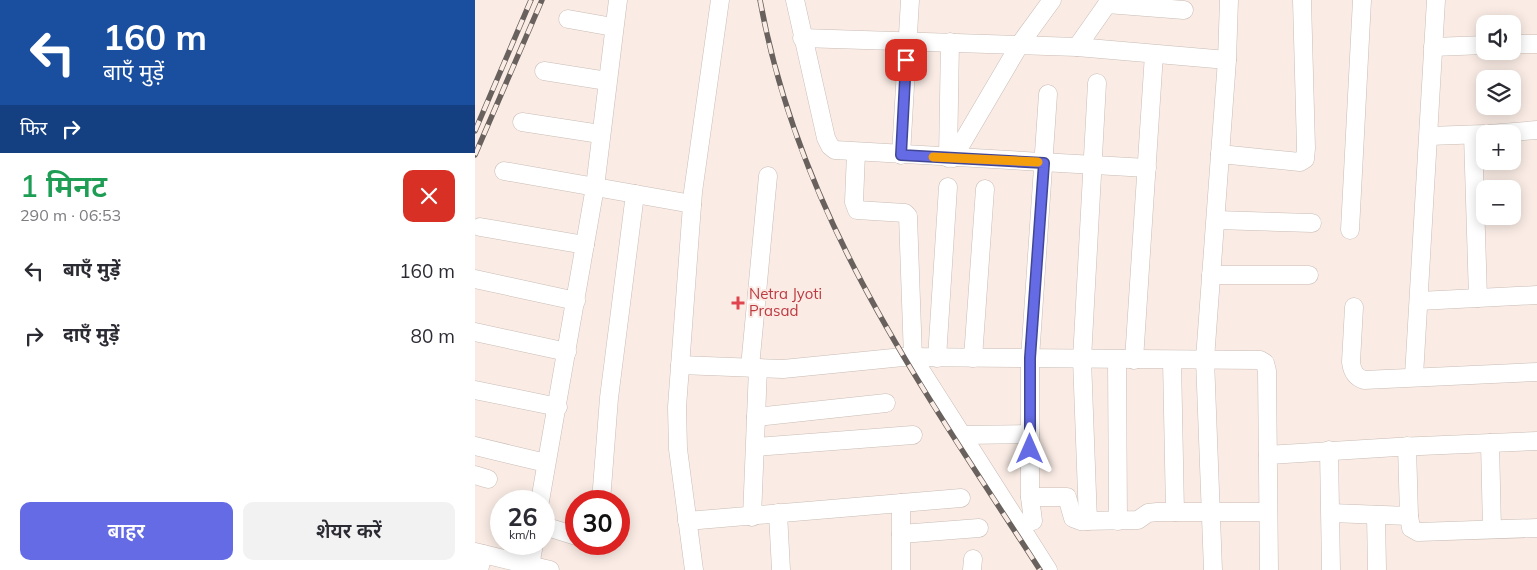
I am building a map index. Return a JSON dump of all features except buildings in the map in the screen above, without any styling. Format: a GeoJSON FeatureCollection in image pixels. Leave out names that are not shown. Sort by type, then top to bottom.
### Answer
{"type":"FeatureCollection","features":[{"type":"Feature","properties":{"kind":"street"},"geometry":{"type":"LineString","coordinates":[[542,490],[595,188],[617,0]]}},
{"type":"Feature","properties":{"kind":"street"},"geometry":{"type":"LineString","coordinates":[[694,570],[676,426],[692,204],[720,0]]}},
{"type":"Feature","properties":{"kind":"street"},"geometry":{"type":"LineString","coordinates":[[795,0],[826,138],[830,146],[835,150],[856,153],[1147,168]]}},
{"type":"Feature","properties":{"kind":"street"},"geometry":{"type":"LineString","coordinates":[[901,155],[910,0]]}},
{"type":"Feature","properties":{"kind":"street"},"geometry":{"type":"LineString","coordinates":[[950,158],[1020,44],[1052,0]]}},
{"type":"Feature","properties":{"kind":"street"},"geometry":{"type":"LineString","coordinates":[[1213,570],[1205,360],[1227,60],[1229,0]]}},
{"type":"Feature","properties":{"kind":"street"},"geometry":{"type":"LineString","coordinates":[[1220,154],[1300,162],[1305,159],[1302,0]]}},
{"type":"Feature","properties":{"kind":"street"},"geometry":{"type":"LineString","coordinates":[[1350,230],[1362,0]]}},
{"type":"Feature","properties":{"kind":"street"},"geometry":{"type":"LineString","coordinates":[[1414,376],[1436,0]]}},
{"type":"Feature","properties":{"kind":"street"},"geometry":{"type":"LineString","coordinates":[[1077,47],[1109,2],[1184,10]]}},
{"type":"Feature","properties":{"kind":"street"},"geometry":{"type":"LineString","coordinates":[[568,19],[613,27]]}},
{"type":"Feature","properties":{"kind":"street"},"geometry":{"type":"LineString","coordinates":[[803,38],[1020,44],[1227,60]]}},
{"type":"Feature","properties":{"kind":"street"},"geometry":{"type":"LineString","coordinates":[[950,42],[950,158]]}},
{"type":"Feature","properties":{"kind":"street"},"geometry":{"type":"LineString","coordinates":[[1521,44],[1537,44]]}},
{"type":"Feature","properties":{"kind":"street"},"geometry":{"type":"LineString","coordinates":[[1433,47],[1476,45]]}},
{"type":"Feature","properties":{"kind":"street"},"geometry":{"type":"LineString","coordinates":[[1118,521],[1126,360],[1147,168],[1154,54]]}},
{"type":"Feature","properties":{"kind":"street"},"geometry":{"type":"LineString","coordinates":[[544,71],[607,81]]}},
{"type":"Feature","properties":{"kind":"street"},"geometry":{"type":"LineString","coordinates":[[1088,521],[1082,359],[1097,83]]}},
{"type":"Feature","properties":{"kind":"street"},"geometry":{"type":"LineString","coordinates":[[1033,521],[1030,496],[1030,358],[1048,94]]}},
{"type":"Feature","properties":{"kind":"street"},"geometry":{"type":"LineString","coordinates":[[522,122],[600,134]]}},
{"type":"Feature","properties":{"kind":"street"},"geometry":{"type":"LineString","coordinates":[[1521,131],[1537,130]]}},
{"type":"Feature","properties":{"kind":"street"},"geometry":{"type":"LineString","coordinates":[[1429,136],[1476,134]]}},
{"type":"Feature","properties":{"kind":"street"},"geometry":{"type":"LineString","coordinates":[[856,153],[854,202],[857,210],[905,213],[908,216],[913,358],[1048,570]]}},
{"type":"Feature","properties":{"kind":"street"},"geometry":{"type":"LineString","coordinates":[[1478,298],[1481,170]]}},
{"type":"Feature","properties":{"kind":"street"},"geometry":{"type":"LineString","coordinates":[[504,171],[692,204]]}},
{"type":"Feature","properties":{"kind":"street"},"geometry":{"type":"LineString","coordinates":[[752,517],[756,447],[753,368],[768,176]]}},
{"type":"Feature","properties":{"kind":"street"},"geometry":{"type":"LineString","coordinates":[[937,358],[948,187]]}},
{"type":"Feature","properties":{"kind":"street"},"geometry":{"type":"LineString","coordinates":[[973,358],[985,189]]}},
{"type":"Feature","properties":{"kind":"street"},"geometry":{"type":"LineString","coordinates":[[602,490],[609,398],[635,194]]}},
{"type":"Feature","properties":{"kind":"street"},"geometry":{"type":"LineString","coordinates":[[1216,220],[1312,223]]}},
{"type":"Feature","properties":{"kind":"street"},"geometry":{"type":"LineString","coordinates":[[480,227],[585,245]]}},
{"type":"Feature","properties":{"kind":"street"},"geometry":{"type":"LineString","coordinates":[[1211,275],[1309,275]]}},
{"type":"Feature","properties":{"kind":"street"},"geometry":{"type":"LineString","coordinates":[[475,279],[576,301]]}},
{"type":"Feature","properties":{"kind":"street"},"geometry":{"type":"LineString","coordinates":[[1419,301],[1537,295]]}},
{"type":"Feature","properties":{"kind":"street"},"geometry":{"type":"LineString","coordinates":[[1354,307],[1351,362],[1356,375],[1364,380],[1414,376],[1537,372]]}},
{"type":"Feature","properties":{"kind":"street"},"geometry":{"type":"LineString","coordinates":[[475,332],[567,352]]}},
{"type":"Feature","properties":{"kind":"street"},"geometry":{"type":"LineString","coordinates":[[680,365],[783,369],[913,358],[1253,359],[1265,363],[1267,371],[1269,570]]}},
{"type":"Feature","properties":{"kind":"street"},"geometry":{"type":"LineString","coordinates":[[1172,360],[1175,512]]}},
{"type":"Feature","properties":{"kind":"street"},"geometry":{"type":"LineString","coordinates":[[475,390],[558,407]]}},
{"type":"Feature","properties":{"kind":"street"},"geometry":{"type":"LineString","coordinates":[[756,417],[886,403]]}},
{"type":"Feature","properties":{"kind":"street"},"geometry":{"type":"LineString","coordinates":[[962,435],[1030,434]]}},
{"type":"Feature","properties":{"kind":"street"},"geometry":{"type":"LineString","coordinates":[[756,447],[913,435]]}},
{"type":"Feature","properties":{"kind":"street"},"geometry":{"type":"LineString","coordinates":[[1268,455],[1329,450],[1537,441]]}},
{"type":"Feature","properties":{"kind":"street"},"geometry":{"type":"LineString","coordinates":[[1490,443],[1492,529]]}},
{"type":"Feature","properties":{"kind":"street"},"geometry":{"type":"LineString","coordinates":[[475,446],[546,463]]}},
{"type":"Feature","properties":{"kind":"street"},"geometry":{"type":"LineString","coordinates":[[1407,446],[1411,528],[1418,532],[1537,528]]}},
{"type":"Feature","properties":{"kind":"street"},"geometry":{"type":"LineString","coordinates":[[1329,450],[1331,570]]}},
{"type":"Feature","properties":{"kind":"street"},"geometry":{"type":"LineString","coordinates":[[1030,496],[1067,497],[1073,518],[1088,521],[1141,520],[1153,512],[1269,512]]}},
{"type":"Feature","properties":{"kind":"street"},"geometry":{"type":"LineString","coordinates":[[687,521],[961,498]]}},
{"type":"Feature","properties":{"kind":"street"},"geometry":{"type":"LineString","coordinates":[[901,503],[901,570]]}},
{"type":"Feature","properties":{"kind":"street"},"geometry":{"type":"LineString","coordinates":[[778,513],[781,570]]}},
{"type":"Feature","properties":{"kind":"street"},"geometry":{"type":"LineString","coordinates":[[1331,513],[1409,516]]}},
{"type":"Feature","properties":{"kind":"street"},"geometry":{"type":"LineString","coordinates":[[1376,514],[1377,570]]}},
{"type":"Feature","properties":{"kind":"street"},"geometry":{"type":"LineString","coordinates":[[901,534],[979,528]]}},
{"type":"Feature","properties":{"kind":"street"},"geometry":{"type":"LineString","coordinates":[[479,559],[538,568],[536,555]]}},
{"type":"Feature","properties":{"kind":"railway"},"geometry":{"type":"LineString","coordinates":[[475,131],[531,0]]}},
{"type":"Feature","properties":{"kind":"railway"},"geometry":{"type":"LineString","coordinates":[[475,155],[542,0]]}},
{"type":"Feature","properties":{"kind":"railway"},"geometry":{"type":"LineString","coordinates":[[760,0],[779,80],[804,156],[835,229],[871,299],[910,367],[1040,570]]}},
{"type":"Feature","properties":{"kind":"slow traffic"},"geometry":{"type":"LineString","coordinates":[[933,157],[1038,162]]}},
{"type":"Feature","properties":{"kind":"place","name":"Netra Jyoti Prasad"},"geometry":{"type":"Point","coordinates":[738,303]}},
{"type":"Feature","properties":{"kind":"route"},"geometry":{"type":"LineString","coordinates":[[906,60],[901,155],[1044,163],[1030,358],[1030,449]]}}]}
